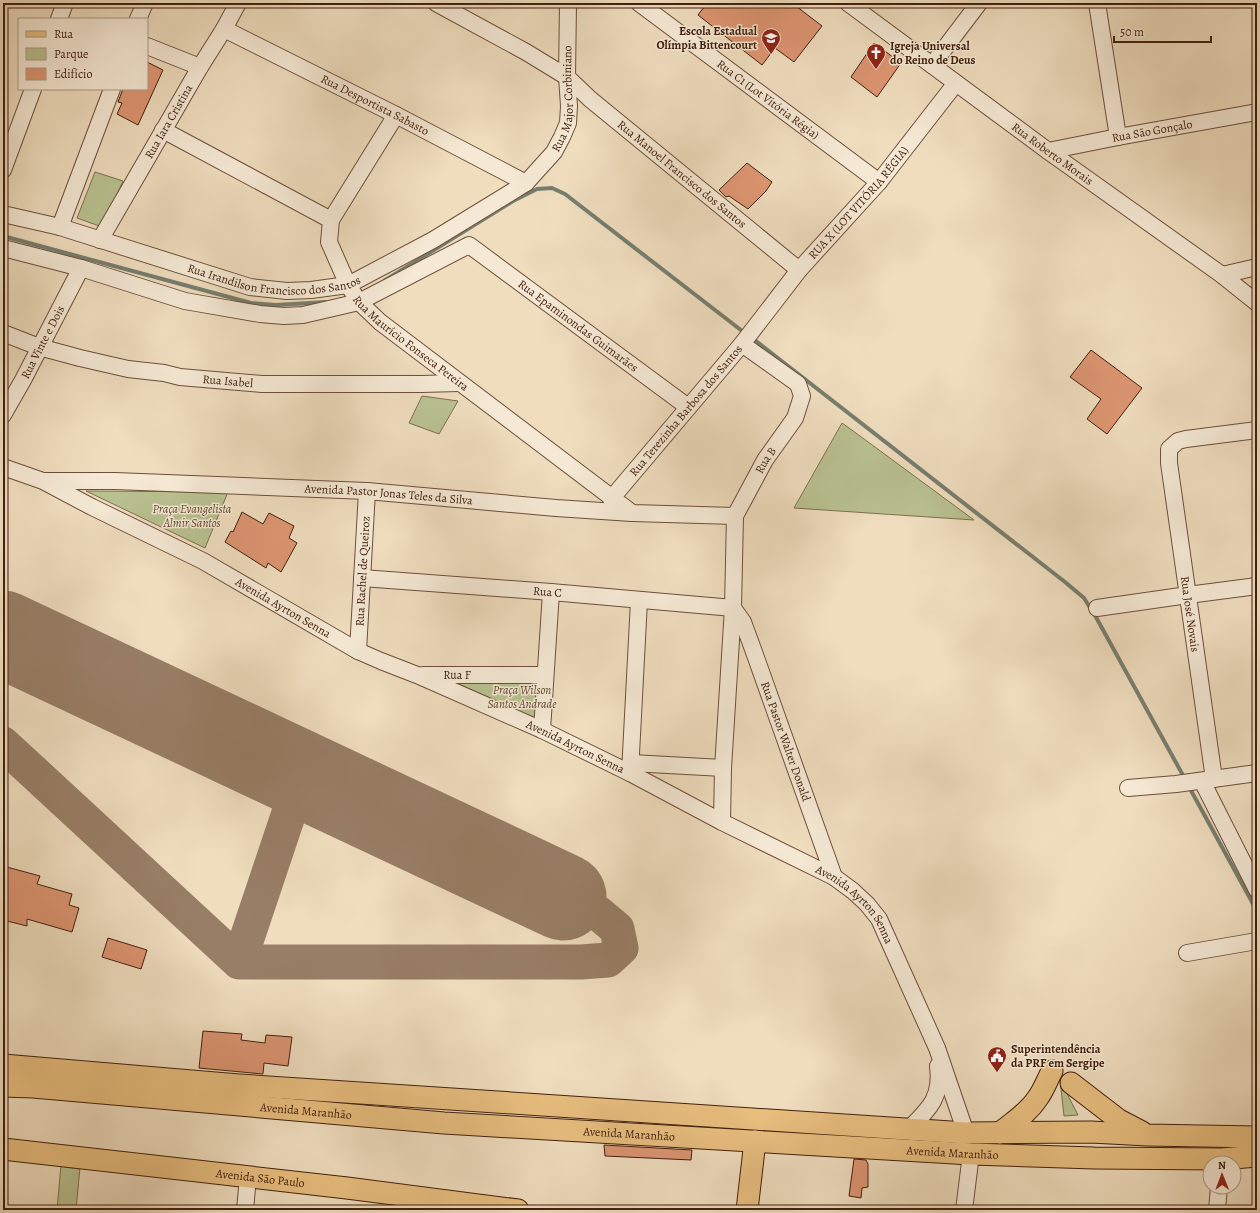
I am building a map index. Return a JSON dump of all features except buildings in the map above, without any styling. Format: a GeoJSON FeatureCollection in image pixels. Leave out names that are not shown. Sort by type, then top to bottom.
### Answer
{"type":"FeatureCollection","features":[{"type":"Feature","properties":{"kind":"main road","name":"Avenida Maranhão"},"geometry":{"type":"LineString","coordinates":[[3,1065],[239,1085],[966,1133],[1091,1132],[1148,1135],[1257,1137]]}},
{"type":"Feature","properties":{"kind":"main road"},"geometry":{"type":"LineString","coordinates":[[1000,1133],[1028,1110],[1034,1103],[1043,1091],[1052,1071]]}},
{"type":"Feature","properties":{"kind":"main road"},"geometry":{"type":"LineString","coordinates":[[1071,1083],[1119,1120],[1148,1135]]}},
{"type":"Feature","properties":{"kind":"main road","name":"Avenida Maranhão"},"geometry":{"type":"LineString","coordinates":[[3,1086],[33,1087],[481,1125],[971,1154],[1064,1158],[1202,1161]]}},
{"type":"Feature","properties":{"kind":"main road"},"geometry":{"type":"LineString","coordinates":[[481,1125],[482,1101]]}},
{"type":"Feature","properties":{"kind":"main road"},"geometry":{"type":"LineString","coordinates":[[747,1210],[755,1141]]}},
{"type":"Feature","properties":{"kind":"main road","name":"Avenida São Paulo"},"geometry":{"type":"LineString","coordinates":[[3,1149],[518,1210]]}},
{"type":"Feature","properties":{"kind":"main road","name":"Avenida Maranhão"},"geometry":{"type":"LineString","coordinates":[[1242,1158],[1257,1156]]}},
{"type":"Feature","properties":{"kind":"street"},"geometry":{"type":"LineString","coordinates":[[59,18],[65,3]]}},
{"type":"Feature","properties":{"kind":"street"},"geometry":{"type":"LineString","coordinates":[[138,18],[145,3]]}},
{"type":"Feature","properties":{"kind":"street","name":"Rua Iara Cristina"},"geometry":{"type":"LineString","coordinates":[[100,240],[238,3]]}},
{"type":"Feature","properties":{"kind":"street","name":"Rua Manoel Francisco dos Santos"},"geometry":{"type":"LineString","coordinates":[[436,3],[526,52],[567,77],[590,99],[798,270]]}},
{"type":"Feature","properties":{"kind":"street","name":"Rua Major Corbiniano"},"geometry":{"type":"LineString","coordinates":[[526,183],[554,152],[568,123],[568,3]]}},
{"type":"Feature","properties":{"kind":"street","name":"Rua C1 (Lot Vitória Régia)"},"geometry":{"type":"LineString","coordinates":[[638,3],[879,182]]}},
{"type":"Feature","properties":{"kind":"street"},"geometry":{"type":"LineString","coordinates":[[932,65],[979,3]]}},
{"type":"Feature","properties":{"kind":"street"},"geometry":{"type":"LineString","coordinates":[[1097,3],[1118,137]]}},
{"type":"Feature","properties":{"kind":"street","name":"Rua Roberto Morais"},"geometry":{"type":"LineString","coordinates":[[853,4],[956,83],[1048,151],[1222,275],[1257,303]]}},
{"type":"Feature","properties":{"kind":"street","name":"Rua Desportista Sabasto"},"geometry":{"type":"LineString","coordinates":[[224,29],[396,115],[526,183]]}},
{"type":"Feature","properties":{"kind":"street"},"geometry":{"type":"LineString","coordinates":[[148,46],[200,67]]}},
{"type":"Feature","properties":{"kind":"street","name":"RUA X (LOT VITÓRIA RÉGIA)"},"geometry":{"type":"LineString","coordinates":[[760,322],[798,270],[879,182],[956,83]]}},
{"type":"Feature","properties":{"kind":"street"},"geometry":{"type":"LineString","coordinates":[[3,170],[33,90]]}},
{"type":"Feature","properties":{"kind":"street"},"geometry":{"type":"LineString","coordinates":[[60,227],[112,90]]}},
{"type":"Feature","properties":{"kind":"street","name":"Rua São Gonçalo"},"geometry":{"type":"LineString","coordinates":[[1048,151],[1257,112]]}},
{"type":"Feature","properties":{"kind":"street","name":"Rua Maurício Fonseca Pereira"},"geometry":{"type":"LineString","coordinates":[[396,115],[330,220],[329,242],[348,285],[359,302],[380,322],[632,513]]}},
{"type":"Feature","properties":{"kind":"street"},"geometry":{"type":"LineString","coordinates":[[164,130],[330,220]]}},
{"type":"Feature","properties":{"kind":"street","name":"Rua Irandilson Francisco dos Santos"},"geometry":{"type":"LineString","coordinates":[[3,214],[60,227],[250,287],[287,292],[348,285],[433,240],[526,183]]}},
{"type":"Feature","properties":{"kind":"street","name":"Rua Irandilson Francisco dos Santos"},"geometry":{"type":"LineString","coordinates":[[3,248],[81,268],[185,300],[260,314],[284,316],[303,315],[359,302],[469,245]]}},
{"type":"Feature","properties":{"kind":"street","name":"Rua Epaminondas Guimarães"},"geometry":{"type":"LineString","coordinates":[[469,245],[688,407]]}},
{"type":"Feature","properties":{"kind":"street"},"geometry":{"type":"LineString","coordinates":[[1222,275],[1257,267]]}},
{"type":"Feature","properties":{"kind":"street","name":"Rua Vinte e Dois"},"geometry":{"type":"LineString","coordinates":[[3,415],[54,322],[81,268]]}},
{"type":"Feature","properties":{"kind":"street","name":"Rua Terezinha Barbosa dos Santos"},"geometry":{"type":"LineString","coordinates":[[611,498],[760,322]]}},
{"type":"Feature","properties":{"kind":"street","name":"Rua Isabel"},"geometry":{"type":"LineString","coordinates":[[3,333],[39,347],[80,358],[128,369],[164,373],[180,377],[262,384],[459,383]]}},
{"type":"Feature","properties":{"kind":"street","name":"Rua B"},"geometry":{"type":"LineString","coordinates":[[722,822],[723,768],[733,608],[735,516],[765,460],[795,418],[802,396],[798,384],[742,344]]}},
{"type":"Feature","properties":{"kind":"street","name":"Rua José Novais"},"geometry":{"type":"LineString","coordinates":[[1257,430],[1186,439],[1178,441],[1169,449],[1169,463],[1188,595],[1208,780],[1257,890]]}},
{"type":"Feature","properties":{"kind":"street","name":"Avenida Ayrton Senna"},"geometry":{"type":"LineString","coordinates":[[3,467],[42,481],[203,561],[358,651],[631,768],[722,822],[834,877],[862,899],[879,919],[937,1048],[966,1133]]}},
{"type":"Feature","properties":{"kind":"street","name":"Avenida Pastor Jonas Teles da Silva"},"geometry":{"type":"LineString","coordinates":[[42,481],[115,481],[367,491],[556,508],[632,513],[735,516]]}},
{"type":"Feature","properties":{"kind":"street","name":"Rua Rachel de Queiroz"},"geometry":{"type":"LineString","coordinates":[[358,651],[367,491]]}},
{"type":"Feature","properties":{"kind":"street","name":"Rua C"},"geometry":{"type":"LineString","coordinates":[[362,578],[551,592],[639,601],[733,608]]}},
{"type":"Feature","properties":{"kind":"street"},"geometry":{"type":"LineString","coordinates":[[1097,608],[1257,586]]}},
{"type":"Feature","properties":{"kind":"street"},"geometry":{"type":"LineString","coordinates":[[542,730],[551,592]]}},
{"type":"Feature","properties":{"kind":"street"},"geometry":{"type":"LineString","coordinates":[[639,601],[631,768],[723,768]]}},
{"type":"Feature","properties":{"kind":"street","name":"Rua Pastor Walter Donald"},"geometry":{"type":"LineString","coordinates":[[733,608],[742,622],[754,652],[834,877]]}},
{"type":"Feature","properties":{"kind":"street","name":"Rua F"},"geometry":{"type":"LineString","coordinates":[[417,675],[545,675]]}},
{"type":"Feature","properties":{"kind":"street"},"geometry":{"type":"LineString","coordinates":[[1128,788],[1176,784],[1257,773]]}},
{"type":"Feature","properties":{"kind":"street"},"geometry":{"type":"LineString","coordinates":[[1187,952],[1257,941]]}},
{"type":"Feature","properties":{"kind":"street","name":"Avenida Ayrton Senna"},"geometry":{"type":"LineString","coordinates":[[909,1129],[924,1114],[935,1098],[938,1090],[939,1074],[937,1048]]}},
{"type":"Feature","properties":{"kind":"street"},"geometry":{"type":"LineString","coordinates":[[964,1210],[971,1154]]}},
{"type":"Feature","properties":{"kind":"street"},"geometry":{"type":"LineString","coordinates":[[245,1210],[248,1177]]}},
{"type":"Feature","properties":{"kind":"street"},"geometry":{"type":"LineString","coordinates":[[1217,1210],[1218,1195]]}},
{"type":"Feature","properties":{"kind":"green space"},"geometry":{"type":"Polygon","coordinates":[[[95,172],[123,181],[102,227],[77,218],[95,172]]]}},
{"type":"Feature","properties":{"kind":"green space"},"geometry":{"type":"Polygon","coordinates":[[[422,396],[458,401],[439,434],[409,423],[422,396]]]}},
{"type":"Feature","properties":{"kind":"green space"},"geometry":{"type":"Polygon","coordinates":[[[842,423],[860,436],[974,520],[794,508],[842,423]]]}},
{"type":"Feature","properties":{"kind":"green space","name":"Praça Evangelista Almir Santos"},"geometry":{"type":"Polygon","coordinates":[[[86,491],[228,492],[205,548],[86,491]]]}},
{"type":"Feature","properties":{"kind":"green space","name":"Praça Wilson Santos Andrade"},"geometry":{"type":"Polygon","coordinates":[[[443,681],[539,682],[536,719],[443,681]]]}},
{"type":"Feature","properties":{"kind":"green space"},"geometry":{"type":"Polygon","coordinates":[[[1060,1080],[1078,1115],[1064,1116],[1060,1080]]]}},
{"type":"Feature","properties":{"kind":"green space"},"geometry":{"type":"Polygon","coordinates":[[[61,1165],[80,1167],[76,1210],[57,1210],[61,1165]]]}},
{"type":"Feature","properties":{"kind":"waterway"},"geometry":{"type":"LineString","coordinates":[[384,281],[513,201],[537,189],[552,188],[565,194],[746,334]]}},
{"type":"Feature","properties":{"kind":"waterway"},"geometry":{"type":"LineString","coordinates":[[3,236],[251,303],[276,305],[326,302]]}},
{"type":"Feature","properties":{"kind":"waterway"},"geometry":{"type":"LineString","coordinates":[[752,338],[1084,598],[1185,779]]}},
{"type":"Feature","properties":{"kind":"waterway"},"geometry":{"type":"LineString","coordinates":[[1188,785],[1257,911]]}},
{"type":"Feature","properties":{"kind":"taxiway"},"geometry":{"type":"LineString","coordinates":[[3,744],[239,962],[581,962],[608,960],[621,948],[617,929],[598,913],[563,897]]}},
{"type":"Feature","properties":{"kind":"taxiway"},"geometry":{"type":"LineString","coordinates":[[239,962],[302,774]]}},
{"type":"Feature","properties":{"kind":"runway"},"geometry":{"type":"LineString","coordinates":[[3,634],[563,897]]}},
{"type":"Feature","properties":{"kind":"place","name":"Escola Estadual Olímpia Bittencourt"},"geometry":{"type":"Point","coordinates":[771,55]}},
{"type":"Feature","properties":{"kind":"place","name":"Igreja Universal do Reino de Deus"},"geometry":{"type":"Point","coordinates":[876,70]}},
{"type":"Feature","properties":{"kind":"place","name":"Superintendência da PRF em Sergipe"},"geometry":{"type":"Point","coordinates":[997,1073]}}]}
